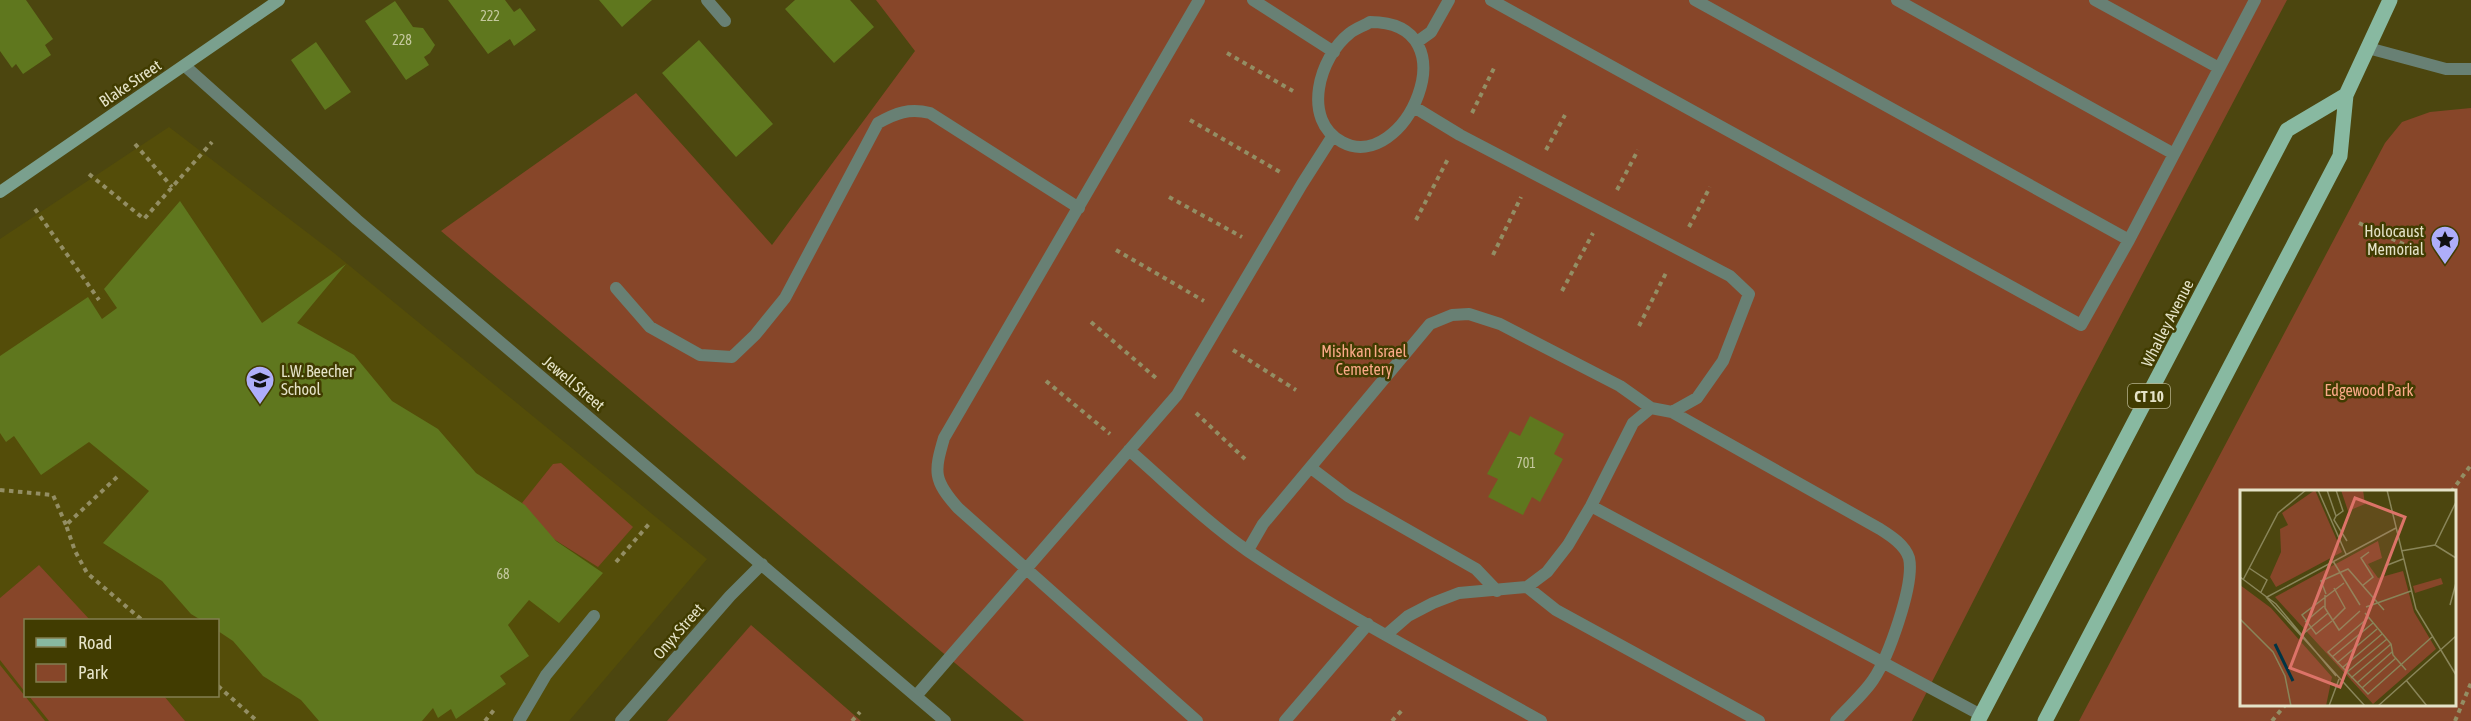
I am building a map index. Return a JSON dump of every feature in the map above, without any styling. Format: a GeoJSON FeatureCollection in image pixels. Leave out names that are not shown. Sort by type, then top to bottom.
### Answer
{"type":"FeatureCollection","features":[{"type":"Feature","properties":{"kind":"main road"},"geometry":{"type":"LineString","coordinates":[[2045,721],[2340,156],[2346,95],[2390,0]]}},
{"type":"Feature","properties":{"kind":"main road","name":"Whalley Avenue"},"geometry":{"type":"LineString","coordinates":[[1979,718],[2287,130],[2346,95]]}},
{"type":"Feature","properties":{"kind":"street","name":"Blake Street"},"geometry":{"type":"LineString","coordinates":[[0,192],[279,0]]}},
{"type":"Feature","properties":{"kind":"street"},"geometry":{"type":"LineString","coordinates":[[707,0],[725,21]]}},
{"type":"Feature","properties":{"kind":"street"},"geometry":{"type":"LineString","coordinates":[[1197,721],[958,508],[945,493],[936,468],[944,438],[1199,0]]}},
{"type":"Feature","properties":{"kind":"street"},"geometry":{"type":"LineString","coordinates":[[1253,0],[1334,52]]}},
{"type":"Feature","properties":{"kind":"street"},"geometry":{"type":"LineString","coordinates":[[1417,42],[1431,32],[1449,0]]}},
{"type":"Feature","properties":{"kind":"street"},"geometry":{"type":"LineString","coordinates":[[1491,0],[2081,325],[2175,154],[2255,0]]}},
{"type":"Feature","properties":{"kind":"street"},"geometry":{"type":"LineString","coordinates":[[1695,0],[2128,240]]}},
{"type":"Feature","properties":{"kind":"street"},"geometry":{"type":"LineString","coordinates":[[1897,0],[2175,154]]}},
{"type":"Feature","properties":{"kind":"street"},"geometry":{"type":"LineString","coordinates":[[2095,0],[2219,68]]}},
{"type":"Feature","properties":{"kind":"street"},"geometry":{"type":"LineString","coordinates":[[1370,22],[1384,22],[1401,27],[1417,42],[1423,63],[1421,86],[1414,107],[1398,130],[1373,144],[1361,147],[1346,144],[1332,137],[1322,117],[1317,99],[1321,76],[1334,52],[1350,33],[1370,22]]}},
{"type":"Feature","properties":{"kind":"street"},"geometry":{"type":"LineString","coordinates":[[2368,48],[2446,69],[2471,69]]}},
{"type":"Feature","properties":{"kind":"street","name":"Jewell Street"},"geometry":{"type":"LineString","coordinates":[[185,66],[357,220],[945,721]]}},
{"type":"Feature","properties":{"kind":"street"},"geometry":{"type":"LineString","coordinates":[[1414,107],[1460,135],[1730,276],[1749,294],[1723,361],[1697,398],[1672,412]]}},
{"type":"Feature","properties":{"kind":"street"},"geometry":{"type":"LineString","coordinates":[[616,288],[650,327],[700,355],[732,357],[755,335],[785,298],[878,123],[896,113],[916,110],[930,113],[1079,208]]}},
{"type":"Feature","properties":{"kind":"street"},"geometry":{"type":"LineString","coordinates":[[916,696],[1177,395],[1332,137]]}},
{"type":"Feature","properties":{"kind":"street"},"geometry":{"type":"LineString","coordinates":[[1248,550],[1263,524],[1430,324],[1452,315],[1469,314],[1500,324],[1620,386],[1651,408],[1672,412],[1897,540],[1908,557],[1910,576],[1884,663],[1871,683],[1836,721]]}},
{"type":"Feature","properties":{"kind":"street"},"geometry":{"type":"LineString","coordinates":[[1386,635],[1408,616],[1433,603],[1459,593],[1527,587],[1547,572],[1568,545],[1591,506],[1633,423],[1651,408]]}},
{"type":"Feature","properties":{"kind":"street"},"geometry":{"type":"LineString","coordinates":[[1129,450],[1203,515],[1248,550],[1386,635],[1541,721]]}},
{"type":"Feature","properties":{"kind":"street"},"geometry":{"type":"LineString","coordinates":[[1311,468],[1348,496],[1476,569],[1497,591]]}},
{"type":"Feature","properties":{"kind":"street"},"geometry":{"type":"LineString","coordinates":[[1591,506],[1884,663],[1979,718]]}},
{"type":"Feature","properties":{"kind":"street","name":"Onyx Street"},"geometry":{"type":"LineString","coordinates":[[621,721],[724,603],[762,564]]}},
{"type":"Feature","properties":{"kind":"street"},"geometry":{"type":"LineString","coordinates":[[1527,587],[1556,610],[1759,721]]}},
{"type":"Feature","properties":{"kind":"street"},"geometry":{"type":"LineString","coordinates":[[519,721],[546,675],[594,616]]}},
{"type":"Feature","properties":{"kind":"street"},"geometry":{"type":"LineString","coordinates":[[1285,721],[1368,624]]}},
{"type":"Feature","properties":{"kind":"path"},"geometry":{"type":"LineString","coordinates":[[1227,53],[1298,93],[1317,99]]}},
{"type":"Feature","properties":{"kind":"path"},"geometry":{"type":"LineString","coordinates":[[1190,120],[1302,184]]}},
{"type":"Feature","properties":{"kind":"path"},"geometry":{"type":"LineString","coordinates":[[89,174],[144,219],[212,142]]}},
{"type":"Feature","properties":{"kind":"path"},"geometry":{"type":"LineString","coordinates":[[135,144],[172,187]]}},
{"type":"Feature","properties":{"kind":"path"},"geometry":{"type":"LineString","coordinates":[[1169,197],[1264,248]]}},
{"type":"Feature","properties":{"kind":"path"},"geometry":{"type":"LineString","coordinates":[[35,209],[99,300]]}},
{"type":"Feature","properties":{"kind":"path"},"geometry":{"type":"LineString","coordinates":[[2359,223],[2422,253]]}},
{"type":"Feature","properties":{"kind":"path"},"geometry":{"type":"LineString","coordinates":[[1116,250],[1225,314]]}},
{"type":"Feature","properties":{"kind":"path"},"geometry":{"type":"LineString","coordinates":[[1091,322],[1177,395],[1245,459]]}},
{"type":"Feature","properties":{"kind":"path"},"geometry":{"type":"LineString","coordinates":[[1212,336],[1296,390]]}},
{"type":"Feature","properties":{"kind":"path"},"geometry":{"type":"LineString","coordinates":[[1046,381],[1129,450]]}},
{"type":"Feature","properties":{"kind":"path"},"geometry":{"type":"LineString","coordinates":[[2452,490],[2471,465]]}},
{"type":"Feature","properties":{"kind":"path"},"geometry":{"type":"LineString","coordinates":[[66,525],[117,477]]}},
{"type":"Feature","properties":{"kind":"path"},"geometry":{"type":"LineString","coordinates":[[0,490],[53,495],[75,551],[87,573],[140,619]]}},
{"type":"Feature","properties":{"kind":"path"},"geometry":{"type":"LineString","coordinates":[[616,562],[649,524]]}},
{"type":"Feature","properties":{"kind":"path"},"geometry":{"type":"LineString","coordinates":[[2455,721],[2471,684]]}},
{"type":"Feature","properties":{"kind":"path"},"geometry":{"type":"LineString","coordinates":[[219,687],[257,721]]}},
{"type":"Feature","properties":{"kind":"path"},"geometry":{"type":"LineString","coordinates":[[2272,721],[2285,706]]}},
{"type":"Feature","properties":{"kind":"path"},"geometry":{"type":"LineString","coordinates":[[1392,721],[1404,708]]}},
{"type":"Feature","properties":{"kind":"path"},"geometry":{"type":"LineString","coordinates":[[852,721],[860,712]]}},
{"type":"Feature","properties":{"kind":"path"},"geometry":{"type":"LineString","coordinates":[[1397,716],[1404,721]]}},
{"type":"Feature","properties":{"kind":"shaded area","name":"L.W. Beecher School"},"geometry":{"type":"Polygon","coordinates":[[[169,127],[334,253],[707,559],[569,721],[0,721],[0,239],[169,127]]]}},
{"type":"Feature","properties":{"kind":"green space","name":"Mishkan Israel Cemetery"},"geometry":{"type":"Polygon","coordinates":[[[876,0],[2287,0],[2077,398],[1912,721],[1024,721],[441,231],[636,93],[772,245],[915,51],[876,0]]]}},
{"type":"Feature","properties":{"kind":"green space","name":"Edgewood Park"},"geometry":{"type":"Polygon","coordinates":[[[2471,108],[2471,721],[2079,721],[2385,143],[2402,122],[2430,112],[2471,108]]]}},
{"type":"Feature","properties":{"kind":"green space"},"geometry":{"type":"Polygon","coordinates":[[[561,463],[633,527],[598,567],[552,538],[522,503],[553,464],[561,463]]]}},
{"type":"Feature","properties":{"kind":"green space"},"geometry":{"type":"Polygon","coordinates":[[[39,565],[89,619],[24,619],[24,691],[0,660],[0,598],[39,565]]]}},
{"type":"Feature","properties":{"kind":"green space"},"geometry":{"type":"Polygon","coordinates":[[[751,625],[861,721],[667,721],[751,625]]]}},
{"type":"Feature","properties":{"kind":"green space"},"geometry":{"type":"Polygon","coordinates":[[[0,665],[45,721],[0,721],[0,665]]]}},
{"type":"Feature","properties":{"kind":"green space"},"geometry":{"type":"Polygon","coordinates":[[[30,697],[165,697],[185,721],[49,721],[30,697]]]}},
{"type":"Feature","properties":{"kind":"building"},"geometry":{"type":"Polygon","coordinates":[[[0,0],[26,0],[53,39],[45,45],[51,55],[23,74],[16,64],[12,68],[0,51],[0,0]]]}},
{"type":"Feature","properties":{"kind":"building"},"geometry":{"type":"Polygon","coordinates":[[[448,0],[505,0],[514,12],[520,8],[536,30],[514,46],[510,39],[488,54],[448,0]]]}},
{"type":"Feature","properties":{"kind":"building"},"geometry":{"type":"Polygon","coordinates":[[[599,0],[652,0],[622,27],[599,0]]]}},
{"type":"Feature","properties":{"kind":"building"},"geometry":{"type":"Polygon","coordinates":[[[795,0],[850,0],[874,27],[834,63],[785,9],[795,0]]]}},
{"type":"Feature","properties":{"kind":"building"},"geometry":{"type":"Polygon","coordinates":[[[395,1],[413,27],[423,28],[435,45],[424,57],[429,65],[406,80],[365,21],[395,1]]]}},
{"type":"Feature","properties":{"kind":"building"},"geometry":{"type":"Polygon","coordinates":[[[699,40],[773,124],[736,157],[662,73],[699,40]]]}},
{"type":"Feature","properties":{"kind":"building"},"geometry":{"type":"Polygon","coordinates":[[[316,42],[351,92],[325,110],[291,60],[316,42]]]}},
{"type":"Feature","properties":{"kind":"building"},"geometry":{"type":"Polygon","coordinates":[[[180,201],[262,323],[346,264],[297,323],[354,355],[392,401],[438,429],[476,473],[525,505],[556,541],[603,573],[559,623],[529,600],[508,625],[529,656],[500,676],[506,684],[456,719],[451,709],[438,718],[433,708],[422,721],[319,721],[301,700],[263,676],[233,641],[219,632],[219,619],[199,619],[191,614],[162,581],[103,543],[149,491],[89,442],[41,475],[14,436],[6,442],[0,433],[0,356],[88,297],[102,319],[117,308],[104,289],[180,201]]]}},
{"type":"Feature","properties":{"kind":"building"},"geometry":{"type":"Polygon","coordinates":[[[1530,416],[1564,434],[1554,454],[1563,459],[1540,502],[1532,497],[1523,515],[1488,497],[1498,479],[1487,474],[1510,431],[1520,436],[1530,416]]]}},
{"type":"Feature","properties":{"kind":"place","name":"Holocaust Memorial"},"geometry":{"type":"Point","coordinates":[2445,266]}},
{"type":"Feature","properties":{"kind":"place","name":"L.W. Beecher School"},"geometry":{"type":"Point","coordinates":[260,406]}}]}
